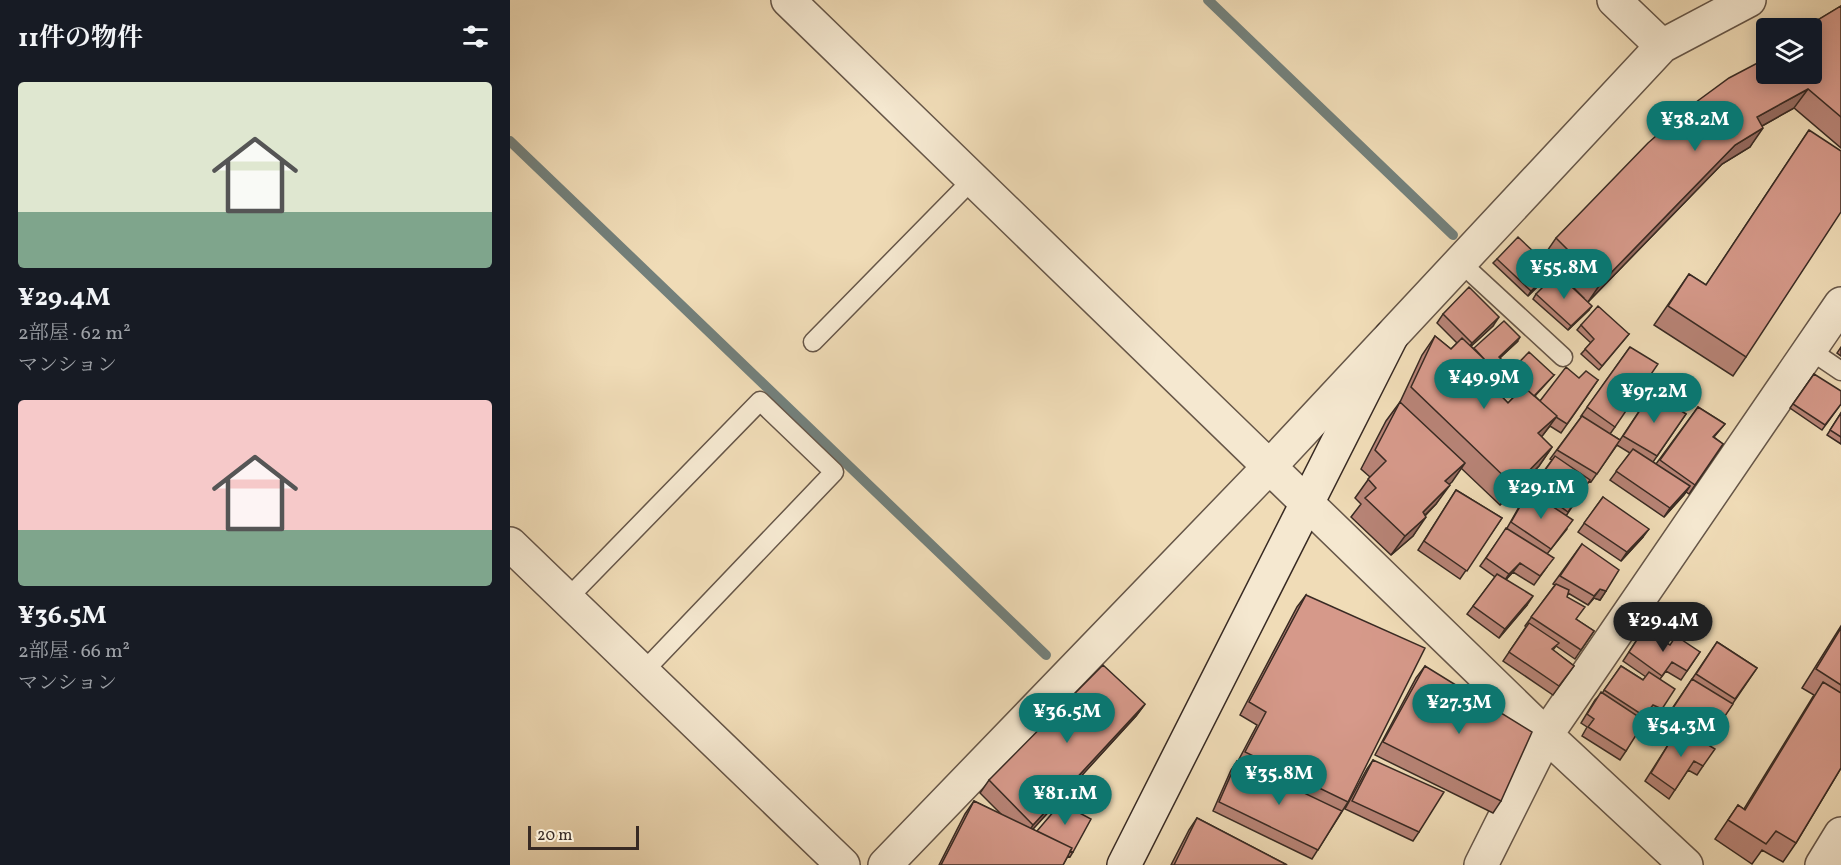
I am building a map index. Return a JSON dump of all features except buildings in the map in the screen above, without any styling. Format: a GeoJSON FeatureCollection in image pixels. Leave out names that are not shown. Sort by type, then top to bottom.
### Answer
{"type":"FeatureCollection","features":[{"type":"Feature","properties":{"kind":"street"},"geometry":{"type":"LineString","coordinates":[[788,0],[1546,735],[1686,865]]}},
{"type":"Feature","properties":{"kind":"street"},"geometry":{"type":"LineString","coordinates":[[1614,0],[1662,46]]}},
{"type":"Feature","properties":{"kind":"street"},"geometry":{"type":"LineString","coordinates":[[885,865],[1270,466],[1662,46],[1749,0]]}},
{"type":"Feature","properties":{"kind":"street"},"geometry":{"type":"LineString","coordinates":[[1482,865],[1546,735],[1841,304]]}},
{"type":"Feature","properties":{"kind":"street"},"geometry":{"type":"LineString","coordinates":[[1124,865],[1391,337]]}},
{"type":"Feature","properties":{"kind":"street"},"geometry":{"type":"LineString","coordinates":[[510,544],[843,865]]}},
{"type":"Feature","properties":{"kind":"street"},"geometry":{"type":"LineString","coordinates":[[1822,865],[1841,834]]}},
{"type":"Feature","properties":{"kind":"lane"},"geometry":{"type":"LineString","coordinates":[[813,342],[973,179]]}},
{"type":"Feature","properties":{"kind":"lane"},"geometry":{"type":"LineString","coordinates":[[1460,262],[1563,357]]}},
{"type":"Feature","properties":{"kind":"lane"},"geometry":{"type":"LineString","coordinates":[[1810,350],[1841,371]]}},
{"type":"Feature","properties":{"kind":"lane"},"geometry":{"type":"LineString","coordinates":[[567,599],[760,401],[834,472],[643,672]]}},
{"type":"Feature","properties":{"kind":"waterway"},"geometry":{"type":"LineString","coordinates":[[1208,0],[1453,235]]}},
{"type":"Feature","properties":{"kind":"waterway"},"geometry":{"type":"LineString","coordinates":[[510,141],[1046,655]]}}]}
